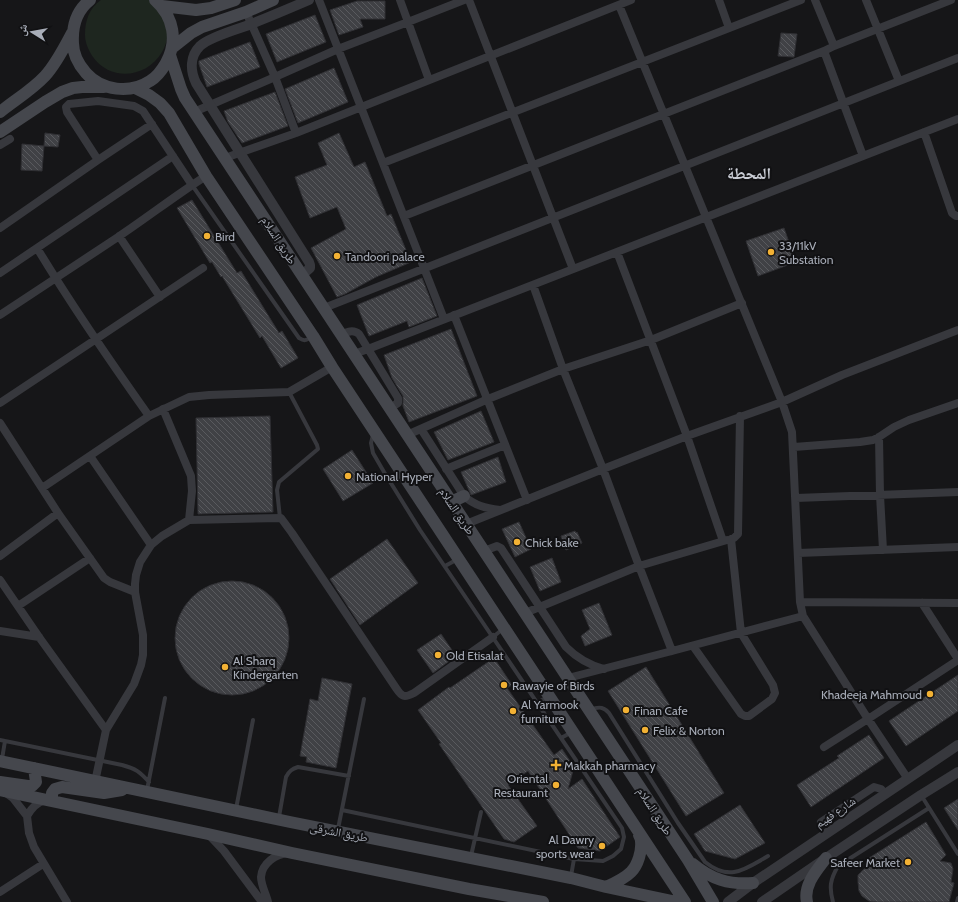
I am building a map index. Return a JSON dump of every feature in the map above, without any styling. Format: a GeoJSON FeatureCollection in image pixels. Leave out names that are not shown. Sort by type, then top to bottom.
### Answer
{"type":"FeatureCollection","features":[{"type":"Feature","properties":{"kind":"main road"},"geometry":{"type":"LineString","coordinates":[[0,112],[34,87],[45,76],[61,54],[72,32],[81,0]]}},
{"type":"Feature","properties":{"kind":"main road"},"geometry":{"type":"LineString","coordinates":[[78,14],[90,0]]}},
{"type":"Feature","properties":{"kind":"main road"},"geometry":{"type":"LineString","coordinates":[[159,3],[196,10],[211,8],[235,0]]}},
{"type":"Feature","properties":{"kind":"main road"},"geometry":{"type":"LineString","coordinates":[[0,132],[44,102],[73,88],[106,87],[125,89],[135,88],[150,81],[162,70],[171,52],[191,33],[202,27],[246,12],[273,0]]}},
{"type":"Feature","properties":{"kind":"main road"},"geometry":{"type":"LineString","coordinates":[[159,3],[170,19],[173,34],[171,52]]}},
{"type":"Feature","properties":{"kind":"main road"},"geometry":{"type":"LineString","coordinates":[[72,32],[73,50],[80,66],[91,78],[106,87]]}},
{"type":"Feature","properties":{"kind":"main road","name":"طريق السلام"},"geometry":{"type":"LineString","coordinates":[[171,52],[181,89],[185,98],[688,860],[713,902]]}},
{"type":"Feature","properties":{"kind":"main road","name":"طريق السلام"},"geometry":{"type":"LineString","coordinates":[[135,88],[149,95],[160,103],[169,113],[206,176],[685,902]]}},
{"type":"Feature","properties":{"kind":"main road"},"geometry":{"type":"LineString","coordinates":[[451,502],[464,496]]}},
{"type":"Feature","properties":{"kind":"main road","name":"طريق الشرقى"},"geometry":{"type":"LineString","coordinates":[[1,762],[131,789],[148,787],[235,811],[571,878],[677,902]]}},
{"type":"Feature","properties":{"kind":"main road"},"geometry":{"type":"LineString","coordinates":[[1,788],[32,786],[36,782],[34,768]]}},
{"type":"Feature","properties":{"kind":"main road"},"geometry":{"type":"LineString","coordinates":[[49,800],[55,789],[62,787],[104,793],[131,789]]}},
{"type":"Feature","properties":{"kind":"main road"},"geometry":{"type":"LineString","coordinates":[[1,788],[49,800],[292,853],[519,900],[543,902]]}},
{"type":"Feature","properties":{"kind":"main road"},"geometry":{"type":"LineString","coordinates":[[606,887],[628,874],[637,863],[641,841],[637,830]]}},
{"type":"Feature","properties":{"kind":"main road"},"geometry":{"type":"LineString","coordinates":[[807,902],[806,898],[808,884],[826,858]]}},
{"type":"Feature","properties":{"kind":"main road"},"geometry":{"type":"LineString","coordinates":[[688,860],[702,872],[720,880],[740,884],[753,883]]}},
{"type":"Feature","properties":{"kind":"street"},"geometry":{"type":"LineString","coordinates":[[302,275],[310,268],[309,262],[196,83],[191,68],[195,52],[206,41],[309,0]]}},
{"type":"Feature","properties":{"kind":"street"},"geometry":{"type":"LineString","coordinates":[[319,0],[444,319]]}},
{"type":"Feature","properties":{"kind":"street"},"geometry":{"type":"LineString","coordinates":[[400,0],[429,80]]}},
{"type":"Feature","properties":{"kind":"street"},"geometry":{"type":"LineString","coordinates":[[194,112],[275,78],[338,49],[464,0]]}},
{"type":"Feature","properties":{"kind":"street"},"geometry":{"type":"LineString","coordinates":[[469,0],[573,269]]}},
{"type":"Feature","properties":{"kind":"street"},"geometry":{"type":"LineString","coordinates":[[225,158],[240,154],[296,133],[631,0]]}},
{"type":"Feature","properties":{"kind":"street"},"geometry":{"type":"LineString","coordinates":[[719,0],[729,28]]}},
{"type":"Feature","properties":{"kind":"street"},"geometry":{"type":"LineString","coordinates":[[384,163],[801,0]]}},
{"type":"Feature","properties":{"kind":"street"},"geometry":{"type":"LineString","coordinates":[[815,0],[834,46]]}},
{"type":"Feature","properties":{"kind":"street"},"geometry":{"type":"LineString","coordinates":[[866,0],[899,81]]}},
{"type":"Feature","properties":{"kind":"street"},"geometry":{"type":"LineString","coordinates":[[404,216],[664,113],[824,52],[834,46],[951,0]]}},
{"type":"Feature","properties":{"kind":"street"},"geometry":{"type":"LineString","coordinates":[[619,5],[742,303],[782,402],[792,432],[794,447],[800,602],[803,616],[908,779]]}},
{"type":"Feature","properties":{"kind":"street"},"geometry":{"type":"LineString","coordinates":[[246,12],[275,78],[296,133]]}},
{"type":"Feature","properties":{"kind":"street"},"geometry":{"type":"LineString","coordinates":[[824,52],[863,156]]}},
{"type":"Feature","properties":{"kind":"street"},"geometry":{"type":"LineString","coordinates":[[324,308],[958,58]]}},
{"type":"Feature","properties":{"kind":"street"},"geometry":{"type":"LineString","coordinates":[[98,160],[67,112],[66,107],[69,104],[98,101],[134,106],[143,111],[192,185]]}},
{"type":"Feature","properties":{"kind":"street"},"geometry":{"type":"LineString","coordinates":[[354,354],[958,119]]}},
{"type":"Feature","properties":{"kind":"street"},"geometry":{"type":"LineString","coordinates":[[0,228],[152,124]]}},
{"type":"Feature","properties":{"kind":"street"},"geometry":{"type":"LineString","coordinates":[[924,132],[952,213],[958,216]]}},
{"type":"Feature","properties":{"kind":"street"},"geometry":{"type":"LineString","coordinates":[[0,146],[10,139]]}},
{"type":"Feature","properties":{"kind":"street"},"geometry":{"type":"LineString","coordinates":[[0,273],[173,156]]}},
{"type":"Feature","properties":{"kind":"street"},"geometry":{"type":"LineString","coordinates":[[0,315],[206,176]]}},
{"type":"Feature","properties":{"kind":"street"},"geometry":{"type":"LineString","coordinates":[[119,236],[160,297]]}},
{"type":"Feature","properties":{"kind":"street"},"geometry":{"type":"LineString","coordinates":[[37,248],[96,340],[149,416]]}},
{"type":"Feature","properties":{"kind":"street"},"geometry":{"type":"LineString","coordinates":[[617,252],[727,540],[741,633],[773,685],[774,693],[772,699],[750,716],[741,714],[693,646]]}},
{"type":"Feature","properties":{"kind":"street"},"geometry":{"type":"LineString","coordinates":[[0,403],[203,268]]}},
{"type":"Feature","properties":{"kind":"street"},"geometry":{"type":"LineString","coordinates":[[533,284],[563,369],[603,469],[672,651]]}},
{"type":"Feature","properties":{"kind":"street"},"geometry":{"type":"LineString","coordinates":[[407,435],[488,399],[563,369],[651,340],[742,303]]}},
{"type":"Feature","properties":{"kind":"street"},"geometry":{"type":"LineString","coordinates":[[454,315],[527,500]]}},
{"type":"Feature","properties":{"kind":"street"},"geometry":{"type":"LineString","coordinates":[[466,524],[688,436],[782,402],[842,375],[958,330]]}},
{"type":"Feature","properties":{"kind":"street"},"geometry":{"type":"LineString","coordinates":[[341,334],[350,331],[357,332],[398,398],[398,403],[390,408]]}},
{"type":"Feature","properties":{"kind":"street"},"geometry":{"type":"LineString","coordinates":[[42,488],[149,416],[189,397],[200,395],[289,392],[332,366]]}},
{"type":"Feature","properties":{"kind":"street"},"geometry":{"type":"LineString","coordinates":[[794,447],[866,442],[879,437],[894,427],[909,420],[958,403]]}},
{"type":"Feature","properties":{"kind":"street"},"geometry":{"type":"LineString","coordinates":[[163,409],[191,476],[192,491],[189,520]]}},
{"type":"Feature","properties":{"kind":"street"},"geometry":{"type":"LineString","coordinates":[[525,613],[639,566],[734,538],[738,534],[740,416]]}},
{"type":"Feature","properties":{"kind":"street"},"geometry":{"type":"LineString","coordinates":[[0,424],[58,513],[104,578],[135,592]]}},
{"type":"Feature","properties":{"kind":"street"},"geometry":{"type":"LineString","coordinates":[[421,429],[464,496],[479,506],[501,510]]}},
{"type":"Feature","properties":{"kind":"street"},"geometry":{"type":"LineString","coordinates":[[879,437],[883,550]]}},
{"type":"Feature","properties":{"kind":"street"},"geometry":{"type":"LineString","coordinates":[[446,468],[505,445]]}},
{"type":"Feature","properties":{"kind":"street"},"geometry":{"type":"LineString","coordinates":[[90,456],[151,545]]}},
{"type":"Feature","properties":{"kind":"street"},"geometry":{"type":"LineString","coordinates":[[796,498],[958,492]]}},
{"type":"Feature","properties":{"kind":"street"},"geometry":{"type":"LineString","coordinates":[[0,556],[58,513]]}},
{"type":"Feature","properties":{"kind":"street"},"geometry":{"type":"LineString","coordinates":[[95,782],[106,730],[134,684],[141,665],[143,655],[143,635],[135,592],[136,576],[140,562],[151,545],[162,536],[189,520],[280,518],[401,694],[404,696],[414,693],[493,637]]}},
{"type":"Feature","properties":{"kind":"street"},"geometry":{"type":"LineString","coordinates":[[484,551],[497,546],[501,548],[572,654],[596,667],[605,669]]}},
{"type":"Feature","properties":{"kind":"street"},"geometry":{"type":"LineString","coordinates":[[798,553],[958,547]]}},
{"type":"Feature","properties":{"kind":"street"},"geometry":{"type":"LineString","coordinates":[[18,606],[90,558]]}},
{"type":"Feature","properties":{"kind":"street"},"geometry":{"type":"LineString","coordinates":[[0,580],[39,638],[106,730]]}},
{"type":"Feature","properties":{"kind":"street"},"geometry":{"type":"LineString","coordinates":[[800,602],[958,603]]}},
{"type":"Feature","properties":{"kind":"street"},"geometry":{"type":"LineString","coordinates":[[824,747],[958,660],[922,603]]}},
{"type":"Feature","properties":{"kind":"street"},"geometry":{"type":"LineString","coordinates":[[568,678],[803,616]]}},
{"type":"Feature","properties":{"kind":"street"},"geometry":{"type":"LineString","coordinates":[[0,631],[39,638]]}},
{"type":"Feature","properties":{"kind":"street","name":"شارع فهيم"},"geometry":{"type":"LineString","coordinates":[[728,902],[753,883],[958,745]]}},
{"type":"Feature","properties":{"kind":"street"},"geometry":{"type":"LineString","coordinates":[[762,902],[826,858],[958,772]]}},
{"type":"Feature","properties":{"kind":"street"},"geometry":{"type":"LineString","coordinates":[[821,822],[874,787],[878,787],[885,794]]}},
{"type":"Feature","properties":{"kind":"street"},"geometry":{"type":"LineString","coordinates":[[1,788],[13,798],[27,816],[34,847],[67,902]]}},
{"type":"Feature","properties":{"kind":"street"},"geometry":{"type":"LineString","coordinates":[[27,816],[40,801],[49,800]]}},
{"type":"Feature","properties":{"kind":"street"},"geometry":{"type":"LineString","coordinates":[[208,834],[224,851],[262,902]]}},
{"type":"Feature","properties":{"kind":"street"},"geometry":{"type":"LineString","coordinates":[[268,902],[261,877],[266,864],[281,854],[292,853]]}},
{"type":"Feature","properties":{"kind":"street"},"geometry":{"type":"LineString","coordinates":[[0,892],[43,864]]}},
{"type":"Feature","properties":{"kind":"lane"},"geometry":{"type":"LineString","coordinates":[[192,185],[299,338],[303,341],[313,336]]}},
{"type":"Feature","properties":{"kind":"lane"},"geometry":{"type":"LineString","coordinates":[[280,518],[276,490],[279,482],[318,449],[289,392]]}},
{"type":"Feature","properties":{"kind":"lane"},"geometry":{"type":"LineString","coordinates":[[342,810],[574,859],[602,861],[613,856],[621,849],[624,837],[622,828],[420,530],[384,472],[373,453],[371,442],[374,430]]}},
{"type":"Feature","properties":{"kind":"lane"},"geometry":{"type":"LineString","coordinates":[[384,472],[396,464]]}},
{"type":"Feature","properties":{"kind":"lane"},"geometry":{"type":"LineString","coordinates":[[445,566],[458,559]]}},
{"type":"Feature","properties":{"kind":"lane"},"geometry":{"type":"LineString","coordinates":[[493,637],[504,628]]}},
{"type":"Feature","properties":{"kind":"lane"},"geometry":{"type":"LineString","coordinates":[[537,703],[549,696]]}},
{"type":"Feature","properties":{"kind":"lane"},"geometry":{"type":"LineString","coordinates":[[148,787],[165,698]]}},
{"type":"Feature","properties":{"kind":"lane"},"geometry":{"type":"LineString","coordinates":[[338,832],[364,699]]}},
{"type":"Feature","properties":{"kind":"lane"},"geometry":{"type":"LineString","coordinates":[[589,710],[598,707],[606,710],[636,754],[678,823],[705,862],[719,871],[734,872],[742,871],[768,856]]}},
{"type":"Feature","properties":{"kind":"lane"},"geometry":{"type":"LineString","coordinates":[[235,811],[253,720]]}},
{"type":"Feature","properties":{"kind":"lane"},"geometry":{"type":"LineString","coordinates":[[561,738],[572,731]]}},
{"type":"Feature","properties":{"kind":"lane"},"geometry":{"type":"LineString","coordinates":[[0,740],[122,765],[140,772],[148,787]]}},
{"type":"Feature","properties":{"kind":"lane"},"geometry":{"type":"LineString","coordinates":[[1,762],[5,741]]}},
{"type":"Feature","properties":{"kind":"lane"},"geometry":{"type":"LineString","coordinates":[[623,762],[636,754]]}},
{"type":"Feature","properties":{"kind":"lane"},"geometry":{"type":"LineString","coordinates":[[278,820],[286,777],[293,768],[298,767],[349,776]]}},
{"type":"Feature","properties":{"kind":"lane"},"geometry":{"type":"LineString","coordinates":[[921,795],[958,854]]}},
{"type":"Feature","properties":{"kind":"lane"},"geometry":{"type":"LineString","coordinates":[[605,804],[617,799]]}},
{"type":"Feature","properties":{"kind":"lane"},"geometry":{"type":"LineString","coordinates":[[833,902],[830,885],[838,866],[929,808]]}},
{"type":"Feature","properties":{"kind":"lane"},"geometry":{"type":"LineString","coordinates":[[471,858],[481,812]]}},
{"type":"Feature","properties":{"kind":"lane"},"geometry":{"type":"LineString","coordinates":[[668,830],[678,823]]}},
{"type":"Feature","properties":{"kind":"lane"},"geometry":{"type":"LineString","coordinates":[[571,878],[574,859]]}},
{"type":"Feature","properties":{"kind":"lane"},"geometry":{"type":"LineString","coordinates":[[957,902],[958,898]]}},
{"type":"Feature","properties":{"kind":"shaded area"},"geometry":{"type":"Polygon","coordinates":[[[101,0],[152,0],[159,8],[163,16],[167,30],[167,40],[162,52],[155,61],[138,72],[129,74],[109,70],[93,57],[86,41],[86,25],[88,15],[93,7],[101,0]]]}},
{"type":"Feature","properties":{"kind":"building"},"geometry":{"type":"Polygon","coordinates":[[[357,1],[385,1],[385,19],[360,19],[363,27],[339,35],[330,10],[357,1]]]}},
{"type":"Feature","properties":{"kind":"building"},"geometry":{"type":"Polygon","coordinates":[[[315,15],[326,42],[277,62],[266,34],[315,15]]]}},
{"type":"Feature","properties":{"kind":"building"},"geometry":{"type":"Polygon","coordinates":[[[781,33],[797,34],[794,57],[778,56],[781,33]]]}},
{"type":"Feature","properties":{"kind":"building"},"geometry":{"type":"Polygon","coordinates":[[[250,42],[260,67],[207,87],[199,61],[250,42]]]}},
{"type":"Feature","properties":{"kind":"building"},"geometry":{"type":"Polygon","coordinates":[[[334,68],[348,102],[298,123],[285,89],[334,68]]]}},
{"type":"Feature","properties":{"kind":"building"},"geometry":{"type":"Polygon","coordinates":[[[275,92],[288,126],[242,143],[228,122],[224,111],[275,92]]]}},
{"type":"Feature","properties":{"kind":"building"},"geometry":{"type":"Polygon","coordinates":[[[45,133],[60,135],[58,147],[44,146],[45,133]]]}},
{"type":"Feature","properties":{"kind":"building"},"geometry":{"type":"Polygon","coordinates":[[[339,133],[354,167],[365,162],[387,216],[391,214],[411,262],[376,277],[337,297],[311,248],[346,229],[337,207],[310,218],[295,177],[327,165],[318,143],[339,133]]]}},
{"type":"Feature","properties":{"kind":"building"},"geometry":{"type":"Polygon","coordinates":[[[22,144],[44,146],[42,171],[21,170],[22,144]]]}},
{"type":"Feature","properties":{"kind":"building"},"geometry":{"type":"Polygon","coordinates":[[[192,200],[237,273],[241,271],[279,333],[282,331],[298,358],[281,368],[262,336],[260,338],[222,276],[221,277],[212,262],[210,263],[177,208],[192,200]]]}},
{"type":"Feature","properties":{"kind":"building","name":"33/11kV Substation"},"geometry":{"type":"Polygon","coordinates":[[[784,228],[796,262],[758,276],[746,241],[784,228]]]}},
{"type":"Feature","properties":{"kind":"building"},"geometry":{"type":"Polygon","coordinates":[[[422,278],[437,316],[409,327],[407,321],[369,336],[357,305],[422,278]]]}},
{"type":"Feature","properties":{"kind":"building"},"geometry":{"type":"Polygon","coordinates":[[[451,329],[477,396],[409,422],[403,406],[403,396],[392,378],[384,355],[451,329]]]}},
{"type":"Feature","properties":{"kind":"building"},"geometry":{"type":"Polygon","coordinates":[[[481,411],[494,442],[448,460],[434,432],[481,411]]]}},
{"type":"Feature","properties":{"kind":"building"},"geometry":{"type":"Polygon","coordinates":[[[270,416],[273,512],[198,514],[196,418],[270,416]]]}},
{"type":"Feature","properties":{"kind":"building","name":"National Hyper"},"geometry":{"type":"Polygon","coordinates":[[[352,450],[373,483],[343,501],[323,469],[352,450]]]}},
{"type":"Feature","properties":{"kind":"building"},"geometry":{"type":"Polygon","coordinates":[[[498,457],[506,482],[471,495],[461,472],[498,457]]]}},
{"type":"Feature","properties":{"kind":"building"},"geometry":{"type":"Polygon","coordinates":[[[519,522],[531,549],[515,557],[502,529],[519,522]]]}},
{"type":"Feature","properties":{"kind":"building"},"geometry":{"type":"Polygon","coordinates":[[[575,531],[576,533],[577,532],[582,543],[566,550],[561,536],[575,531]]]}},
{"type":"Feature","properties":{"kind":"building"},"geometry":{"type":"Polygon","coordinates":[[[387,539],[418,583],[360,625],[330,579],[387,539]]]}},
{"type":"Feature","properties":{"kind":"building"},"geometry":{"type":"Polygon","coordinates":[[[552,558],[561,582],[540,591],[530,567],[552,558]]]}},
{"type":"Feature","properties":{"kind":"building"},"geometry":{"type":"Polygon","coordinates":[[[232,581],[254,585],[272,598],[285,616],[289,638],[285,660],[272,678],[254,691],[232,695],[210,691],[192,678],[179,660],[175,638],[179,616],[192,598],[210,585],[232,581]]]}},
{"type":"Feature","properties":{"kind":"building"},"geometry":{"type":"Polygon","coordinates":[[[599,603],[612,635],[585,646],[581,636],[590,629],[582,610],[599,603]]]}},
{"type":"Feature","properties":{"kind":"building","name":"Old Etisalat"},"geometry":{"type":"Polygon","coordinates":[[[441,634],[456,656],[433,673],[417,650],[441,634]]]}},
{"type":"Feature","properties":{"kind":"building"},"geometry":{"type":"Polygon","coordinates":[[[494,658],[512,685],[507,688],[554,755],[562,749],[574,767],[568,789],[582,779],[620,837],[600,851],[578,848],[528,771],[508,785],[537,826],[514,842],[504,839],[439,744],[441,743],[418,710],[449,687],[450,688],[494,658]]]}},
{"type":"Feature","properties":{"kind":"building"},"geometry":{"type":"Polygon","coordinates":[[[646,667],[724,793],[686,816],[608,691],[646,667]]]}},
{"type":"Feature","properties":{"kind":"building"},"geometry":{"type":"Polygon","coordinates":[[[958,675],[958,711],[906,746],[889,721],[958,675]]]}},
{"type":"Feature","properties":{"kind":"building"},"geometry":{"type":"Polygon","coordinates":[[[322,678],[352,684],[336,768],[306,762],[307,757],[300,756],[310,699],[318,701],[322,678]]]}},
{"type":"Feature","properties":{"kind":"building"},"geometry":{"type":"Polygon","coordinates":[[[869,735],[884,758],[811,807],[797,785],[839,758],[837,756],[869,735]]]}},
{"type":"Feature","properties":{"kind":"building"},"geometry":{"type":"Polygon","coordinates":[[[958,799],[958,830],[944,808],[958,799]]]}},
{"type":"Feature","properties":{"kind":"building"},"geometry":{"type":"Polygon","coordinates":[[[740,805],[765,843],[735,859],[705,851],[694,834],[740,805]]]}},
{"type":"Feature","properties":{"kind":"building","name":"Safeer Market"},"geometry":{"type":"Polygon","coordinates":[[[926,822],[946,855],[940,861],[951,863],[953,869],[951,882],[954,883],[949,902],[878,902],[869,901],[862,896],[859,891],[858,875],[871,865],[869,858],[926,822]]]}},
{"type":"Feature","properties":{"kind":"place","name":"Bird"},"geometry":{"type":"Point","coordinates":[207,236]}},
{"type":"Feature","properties":{"kind":"place","name":"33/11kV Substation"},"geometry":{"type":"Point","coordinates":[771,252]}},
{"type":"Feature","properties":{"kind":"place","name":"Tandoori palace"},"geometry":{"type":"Point","coordinates":[337,256]}},
{"type":"Feature","properties":{"kind":"place","name":"National Hyper"},"geometry":{"type":"Point","coordinates":[348,476]}},
{"type":"Feature","properties":{"kind":"place","name":"Chick bake"},"geometry":{"type":"Point","coordinates":[517,542]}},
{"type":"Feature","properties":{"kind":"place","name":"Old Etisalat"},"geometry":{"type":"Point","coordinates":[438,655]}},
{"type":"Feature","properties":{"kind":"place","name":"Al Sharq Kindergarten"},"geometry":{"type":"Point","coordinates":[225,667]}},
{"type":"Feature","properties":{"kind":"place","name":"Rawayie of Birds"},"geometry":{"type":"Point","coordinates":[504,685]}},
{"type":"Feature","properties":{"kind":"place","name":"Khadeeja Mahmoud"},"geometry":{"type":"Point","coordinates":[930,694]}},
{"type":"Feature","properties":{"kind":"place","name":"Finan Cafe"},"geometry":{"type":"Point","coordinates":[626,710]}},
{"type":"Feature","properties":{"kind":"place","name":"Al Yarmook furniture"},"geometry":{"type":"Point","coordinates":[513,711]}},
{"type":"Feature","properties":{"kind":"place","name":"Felix & Norton"},"geometry":{"type":"Point","coordinates":[645,730]}},
{"type":"Feature","properties":{"kind":"place","name":"Makkah pharmacy"},"geometry":{"type":"Point","coordinates":[556,765]}},
{"type":"Feature","properties":{"kind":"place","name":"Oriental Restaurant"},"geometry":{"type":"Point","coordinates":[556,785]}},
{"type":"Feature","properties":{"kind":"place","name":"Al Dawry sports wear"},"geometry":{"type":"Point","coordinates":[602,846]}},
{"type":"Feature","properties":{"kind":"place","name":"Safeer Market"},"geometry":{"type":"Point","coordinates":[908,862]}},
{"type":"Feature","properties":{"kind":"district","name":"المحطة"},"geometry":{"type":"Point","coordinates":[749,173]}}]}
